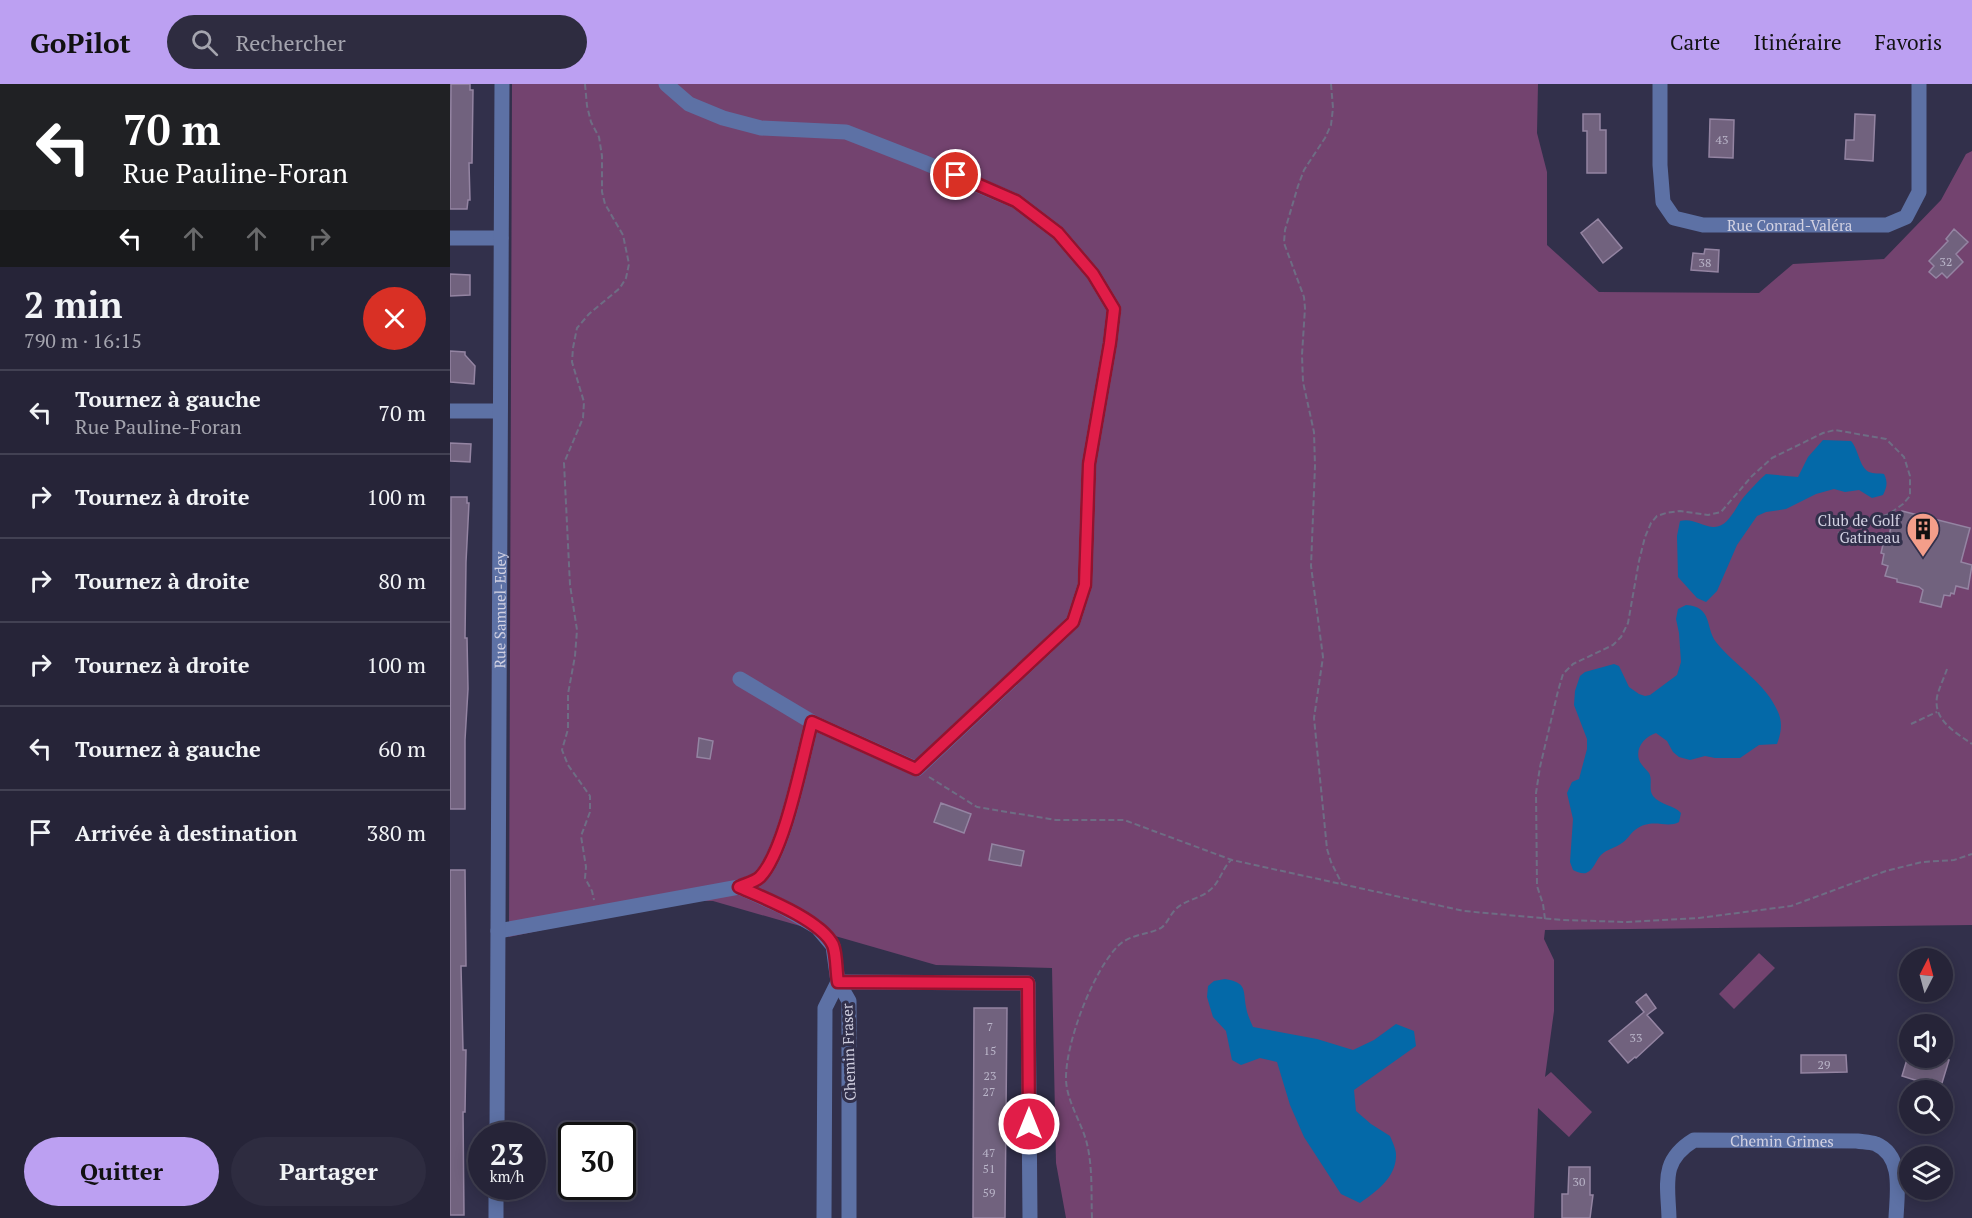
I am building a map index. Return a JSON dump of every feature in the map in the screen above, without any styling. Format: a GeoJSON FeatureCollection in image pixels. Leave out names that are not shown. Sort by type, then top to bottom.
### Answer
{"type":"FeatureCollection","features":[{"type":"Feature","properties":{"kind":"street","name":"Rue Samuel-Edey"},"geometry":{"type":"LineString","coordinates":[[497,1122],[502,84]]}},
{"type":"Feature","properties":{"kind":"street"},"geometry":{"type":"LineString","coordinates":[[666,84],[689,104],[723,118],[761,128],[846,132],[1016,201],[1058,233],[1093,274],[1114,309],[1089,464],[1085,585],[1073,622],[916,769],[812,722],[740,679]]}},
{"type":"Feature","properties":{"kind":"street","name":"Rue Conrad-Valéra"},"geometry":{"type":"LineString","coordinates":[[1660,84],[1660,165],[1663,202],[1674,218],[1704,225],[1887,225],[1906,217],[1919,192],[1919,84]]}},
{"type":"Feature","properties":{"kind":"street"},"geometry":{"type":"LineString","coordinates":[[450,238],[501,238]]}},
{"type":"Feature","properties":{"kind":"street"},"geometry":{"type":"LineString","coordinates":[[450,411],[500,411]]}},
{"type":"Feature","properties":{"kind":"street"},"geometry":{"type":"LineString","coordinates":[[498,931],[739,887],[759,879],[782,836],[812,722]]}},
{"type":"Feature","properties":{"kind":"street"},"geometry":{"type":"LineString","coordinates":[[739,887],[781,906],[817,927],[833,946],[838,982],[1028,983],[1030,1218]]}},
{"type":"Feature","properties":{"kind":"street","name":"Chemin Fraser"},"geometry":{"type":"LineString","coordinates":[[824,1218],[825,1008],[838,982]]}},
{"type":"Feature","properties":{"kind":"street","name":"Chemin Fraser"},"geometry":{"type":"LineString","coordinates":[[838,982],[849,1001],[849,1218]]}},
{"type":"Feature","properties":{"kind":"street","name":"Chemin Grimes"},"geometry":{"type":"LineString","coordinates":[[1668,1218],[1670,1161],[1681,1148],[1694,1140],[1729,1140],[1857,1141],[1877,1144],[1887,1152],[1897,1167],[1896,1218]]}},
{"type":"Feature","properties":{"kind":"street"},"geometry":{"type":"LineString","coordinates":[[496,1200],[496,1218]]}},
{"type":"Feature","properties":{"kind":"path"},"geometry":{"type":"LineString","coordinates":[[585,84],[587,106],[603,156],[602,192],[605,204],[623,235],[629,264],[626,278],[620,288],[589,314],[578,328],[572,362],[584,402],[583,418],[564,463],[570,585],[577,630],[568,694],[568,729],[562,750],[568,765],[590,796],[590,812],[581,836],[586,867],[585,878],[594,899],[592,914]]}},
{"type":"Feature","properties":{"kind":"path"},"geometry":{"type":"LineString","coordinates":[[1330,84],[1333,108],[1331,125],[1301,178],[1285,231],[1284,243],[1301,288],[1305,308],[1302,355],[1304,382],[1312,417],[1315,466],[1311,566],[1323,657],[1314,718],[1327,849],[1342,884]]}},
{"type":"Feature","properties":{"kind":"path"},"geometry":{"type":"LineString","coordinates":[[1545,919],[1543,903],[1537,886],[1536,793],[1542,756],[1558,691],[1563,674],[1573,664],[1613,645],[1621,637],[1628,623],[1643,545],[1651,523],[1658,516],[1666,513],[1680,511],[1708,516],[1721,512],[1752,476],[1772,458],[1823,433],[1835,430],[1886,439],[1904,458],[1910,476],[1910,496],[1903,504],[1889,513],[1876,518],[1859,520],[1838,533]]}},
{"type":"Feature","properties":{"kind":"path"},"geometry":{"type":"LineString","coordinates":[[1947,669],[1937,695],[1937,712],[1954,731],[1972,744]]}},
{"type":"Feature","properties":{"kind":"path"},"geometry":{"type":"LineString","coordinates":[[1911,724],[1937,712]]}},
{"type":"Feature","properties":{"kind":"path"},"geometry":{"type":"LineString","coordinates":[[916,769],[977,807],[1056,820],[1124,820],[1232,860],[1464,911],[1545,919],[1627,922],[1675,920],[1791,906],[1886,871],[1922,862],[1954,860],[1972,854]]}},
{"type":"Feature","properties":{"kind":"path"},"geometry":{"type":"LineString","coordinates":[[1092,1218],[1090,1165],[1086,1140],[1066,1080],[1070,1052],[1083,1007],[1100,972],[1118,946],[1134,936],[1164,927],[1174,910],[1211,889],[1232,860]]}},
{"type":"Feature","properties":{"kind":"shaded area","name":"Club de Golf Gatineau"},"geometry":{"type":"Polygon","coordinates":[[[512,84],[1538,84],[1537,133],[1547,172],[1547,245],[1599,292],[1759,293],[1793,264],[1884,259],[1941,200],[1966,154],[1972,151],[1972,925],[1545,930],[1544,939],[1554,960],[1554,1011],[1545,1077],[1551,1072],[1592,1112],[1569,1137],[1538,1108],[1534,1218],[1066,1218],[1056,1163],[1052,968],[936,965],[713,901],[680,901],[509,937],[512,84]]]}},
{"type":"Feature","properties":{"kind":"shaded area"},"geometry":{"type":"Polygon","coordinates":[[[1759,953],[1775,968],[1734,1009],[1719,994],[1759,953]]]}},
{"type":"Feature","properties":{"kind":"water"},"geometry":{"type":"Polygon","coordinates":[[[1823,440],[1851,441],[1866,470],[1871,473],[1884,474],[1886,484],[1883,495],[1872,498],[1859,490],[1845,492],[1834,489],[1816,494],[1786,509],[1757,516],[1737,545],[1717,591],[1706,602],[1697,598],[1678,577],[1677,536],[1680,521],[1713,527],[1723,524],[1766,474],[1798,477],[1808,457],[1823,440]]]}},
{"type":"Feature","properties":{"kind":"water"},"geometry":{"type":"Polygon","coordinates":[[[1686,605],[1701,610],[1716,642],[1758,683],[1773,702],[1781,724],[1777,744],[1759,745],[1740,758],[1705,756],[1690,760],[1679,757],[1667,741],[1656,733],[1648,737],[1639,748],[1638,757],[1649,773],[1653,796],[1681,813],[1679,822],[1641,826],[1624,842],[1603,853],[1589,872],[1573,870],[1570,862],[1573,819],[1567,793],[1572,782],[1579,779],[1587,749],[1587,739],[1574,705],[1575,691],[1580,676],[1585,672],[1614,664],[1619,666],[1629,687],[1639,694],[1650,695],[1677,675],[1681,662],[1676,619],[1678,609],[1686,605]]]}},
{"type":"Feature","properties":{"kind":"water"},"geometry":{"type":"Polygon","coordinates":[[[1225,979],[1243,988],[1247,1012],[1253,1027],[1317,1039],[1353,1050],[1374,1040],[1396,1024],[1414,1031],[1416,1046],[1354,1090],[1356,1111],[1390,1136],[1396,1154],[1389,1177],[1379,1189],[1360,1203],[1341,1194],[1304,1137],[1290,1105],[1277,1062],[1260,1058],[1241,1065],[1232,1060],[1226,1031],[1213,1017],[1207,997],[1208,986],[1214,981],[1225,979]]]}},
{"type":"Feature","properties":{"kind":"building"},"geometry":{"type":"Polygon","coordinates":[[[451,84],[470,84],[470,90],[473,90],[472,163],[469,163],[470,200],[468,200],[467,209],[450,209],[451,84]]]}},
{"type":"Feature","properties":{"kind":"building"},"geometry":{"type":"Polygon","coordinates":[[[1583,114],[1600,114],[1600,130],[1606,130],[1606,173],[1587,173],[1587,131],[1583,131],[1583,114]]]}},
{"type":"Feature","properties":{"kind":"building"},"geometry":{"type":"Polygon","coordinates":[[[1855,114],[1875,115],[1873,161],[1845,159],[1846,140],[1854,140],[1855,114]]]}},
{"type":"Feature","properties":{"kind":"building"},"geometry":{"type":"Polygon","coordinates":[[[1710,119],[1734,120],[1733,158],[1709,157],[1710,119]]]}},
{"type":"Feature","properties":{"kind":"building"},"geometry":{"type":"Polygon","coordinates":[[[1598,219],[1622,248],[1603,263],[1581,233],[1598,219]]]}},
{"type":"Feature","properties":{"kind":"building"},"geometry":{"type":"Polygon","coordinates":[[[1954,229],[1968,242],[1956,254],[1963,262],[1947,278],[1942,273],[1936,278],[1929,272],[1934,266],[1929,261],[1948,241],[1946,239],[1954,229]]]}},
{"type":"Feature","properties":{"kind":"building"},"geometry":{"type":"Polygon","coordinates":[[[1705,249],[1719,250],[1718,272],[1691,270],[1693,253],[1704,254],[1705,249]]]}},
{"type":"Feature","properties":{"kind":"building"},"geometry":{"type":"Polygon","coordinates":[[[450,274],[470,275],[470,295],[450,296],[450,274]]]}},
{"type":"Feature","properties":{"kind":"building"},"geometry":{"type":"Polygon","coordinates":[[[450,351],[465,352],[475,366],[474,384],[450,382],[450,351]]]}},
{"type":"Feature","properties":{"kind":"building"},"geometry":{"type":"Polygon","coordinates":[[[450,443],[471,444],[470,462],[450,461],[450,443]]]}},
{"type":"Feature","properties":{"kind":"building"},"geometry":{"type":"Polygon","coordinates":[[[451,497],[467,497],[467,503],[469,503],[465,638],[467,638],[468,689],[465,809],[450,809],[451,497]]]}},
{"type":"Feature","properties":{"kind":"building","name":"Club de Golf Gatineau"},"geometry":{"type":"Polygon","coordinates":[[[1902,511],[1970,528],[1961,562],[1972,565],[1968,589],[1956,586],[1954,594],[1944,595],[1941,607],[1920,602],[1923,590],[1919,587],[1897,582],[1897,579],[1885,576],[1888,566],[1882,564],[1884,554],[1881,553],[1885,536],[1889,537],[1891,526],[1898,528],[1902,511]]]}},
{"type":"Feature","properties":{"kind":"building"},"geometry":{"type":"Polygon","coordinates":[[[699,738],[713,741],[710,759],[697,757],[699,738]]]}},
{"type":"Feature","properties":{"kind":"building"},"geometry":{"type":"Polygon","coordinates":[[[941,803],[971,814],[964,833],[934,822],[941,803]]]}},
{"type":"Feature","properties":{"kind":"building"},"geometry":{"type":"Polygon","coordinates":[[[992,844],[1024,851],[1021,866],[989,860],[992,844]]]}},
{"type":"Feature","properties":{"kind":"building"},"geometry":{"type":"Polygon","coordinates":[[[450,870],[465,870],[466,966],[461,966],[463,1050],[466,1050],[465,1112],[463,1112],[464,1215],[450,1215],[450,870]]]}},
{"type":"Feature","properties":{"kind":"building"},"geometry":{"type":"Polygon","coordinates":[[[1646,994],[1656,1008],[1647,1015],[1663,1033],[1628,1063],[1609,1041],[1644,1012],[1636,1002],[1646,994]]]}},
{"type":"Feature","properties":{"kind":"building"},"geometry":{"type":"Polygon","coordinates":[[[974,1008],[1007,1008],[1005,1218],[973,1218],[974,1008]]]}},
{"type":"Feature","properties":{"kind":"building"},"geometry":{"type":"Polygon","coordinates":[[[1801,1055],[1846,1055],[1847,1072],[1801,1073],[1801,1055]]]}},
{"type":"Feature","properties":{"kind":"building"},"geometry":{"type":"Polygon","coordinates":[[[1904,1068],[1947,1068],[1943,1080],[1915,1080],[1902,1076],[1904,1068]]]}},
{"type":"Feature","properties":{"kind":"building"},"geometry":{"type":"Polygon","coordinates":[[[1569,1167],[1590,1167],[1590,1195],[1593,1195],[1590,1218],[1562,1218],[1562,1194],[1568,1194],[1569,1167]]]}},
{"type":"Feature","properties":{"kind":"place","name":"Club de Golf Gatineau"},"geometry":{"type":"Point","coordinates":[1923,558]}},
{"type":"Feature","properties":{"kind":"route"},"geometry":{"type":"LineString","coordinates":[[956,175],[1016,201],[1058,233],[1093,274],[1114,309],[1089,464],[1085,585],[1073,622],[916,769],[812,722],[782,836],[759,879],[739,887],[781,906],[817,927],[833,946],[838,982],[1028,983],[1029,1124]]}}]}
